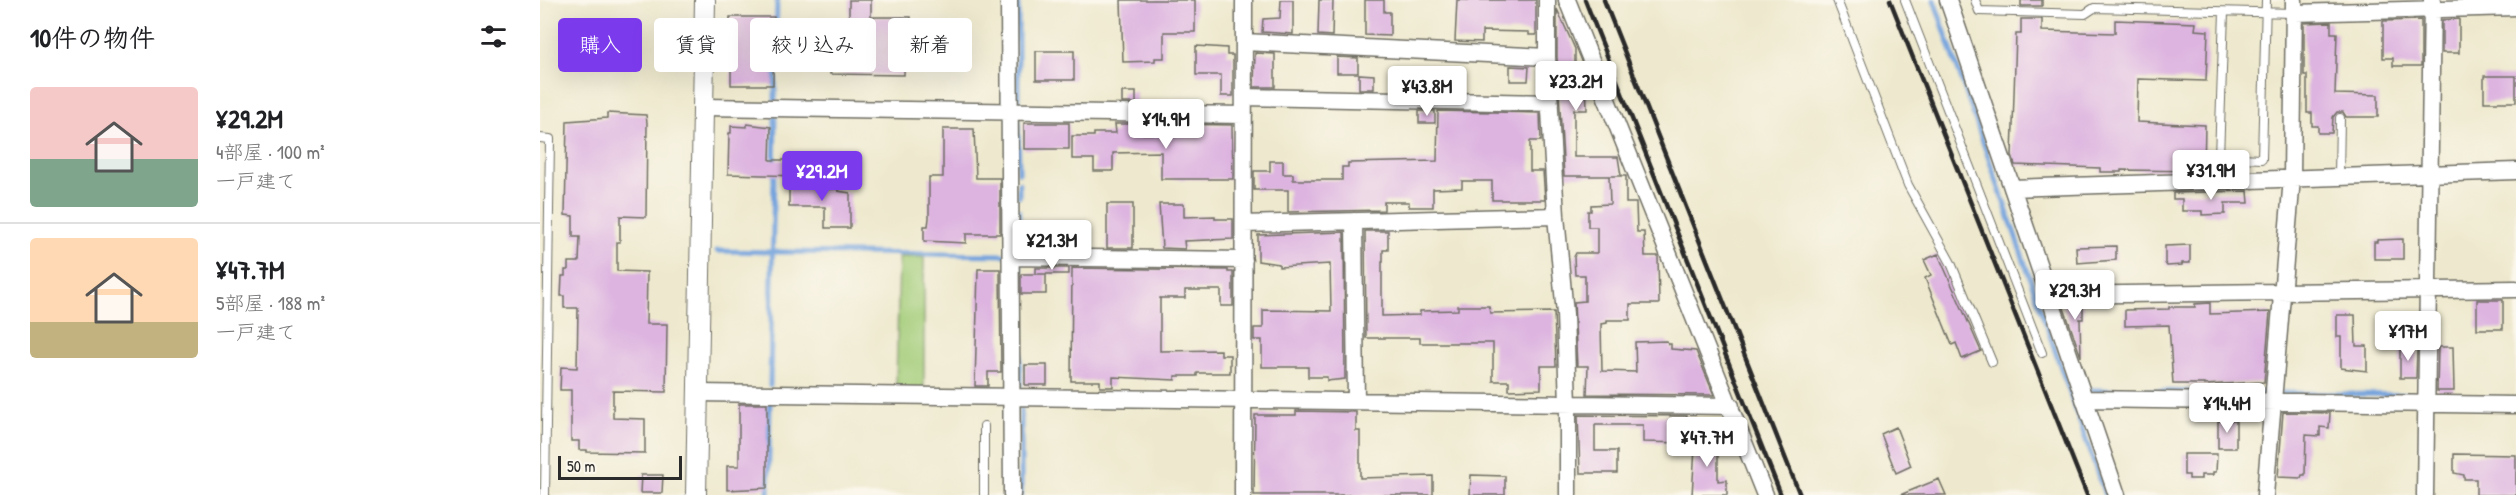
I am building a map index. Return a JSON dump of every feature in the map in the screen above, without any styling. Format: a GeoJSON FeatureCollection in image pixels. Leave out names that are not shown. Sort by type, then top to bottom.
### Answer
{"type":"FeatureCollection","features":[{"type":"Feature","properties":{"kind":"street"},"geometry":{"type":"LineString","coordinates":[[696,495],[705,0]]}},
{"type":"Feature","properties":{"kind":"street"},"geometry":{"type":"LineString","coordinates":[[1009,0],[1012,495]]}},
{"type":"Feature","properties":{"kind":"street"},"geometry":{"type":"LineString","coordinates":[[1243,495],[1244,0]]}},
{"type":"Feature","properties":{"kind":"street"},"geometry":{"type":"LineString","coordinates":[[1547,0],[1547,57],[1569,405],[1568,495]]}},
{"type":"Feature","properties":{"kind":"street"},"geometry":{"type":"LineString","coordinates":[[1567,0],[1765,495]]}},
{"type":"Feature","properties":{"kind":"street"},"geometry":{"type":"LineString","coordinates":[[1948,0],[2116,495]]}},
{"type":"Feature","properties":{"kind":"street"},"geometry":{"type":"LineString","coordinates":[[2425,495],[2432,5]]}},
{"type":"Feature","properties":{"kind":"street"},"geometry":{"type":"LineString","coordinates":[[2265,495],[2292,178],[2294,7],[2432,5],[2516,8]]}},
{"type":"Feature","properties":{"kind":"street"},"geometry":{"type":"LineString","coordinates":[[1244,42],[1547,57]]}},
{"type":"Feature","properties":{"kind":"street"},"geometry":{"type":"LineString","coordinates":[[1244,97],[1550,103]]}},
{"type":"Feature","properties":{"kind":"street"},"geometry":{"type":"LineString","coordinates":[[703,107],[1244,115]]}},
{"type":"Feature","properties":{"kind":"street"},"geometry":{"type":"LineString","coordinates":[[2012,188],[2516,171]]}},
{"type":"Feature","properties":{"kind":"street"},"geometry":{"type":"LineString","coordinates":[[1244,224],[1556,216]]}},
{"type":"Feature","properties":{"kind":"street"},"geometry":{"type":"LineString","coordinates":[[1354,221],[1356,401]]}},
{"type":"Feature","properties":{"kind":"street"},"geometry":{"type":"LineString","coordinates":[[1011,257],[1244,260]]}},
{"type":"Feature","properties":{"kind":"street"},"geometry":{"type":"LineString","coordinates":[[2049,295],[2516,289]]}},
{"type":"Feature","properties":{"kind":"street"},"geometry":{"type":"LineString","coordinates":[[698,393],[1731,406]]}},
{"type":"Feature","properties":{"kind":"street"},"geometry":{"type":"LineString","coordinates":[[2084,399],[2513,404]]}},
{"type":"Feature","properties":{"kind":"lane"},"geometry":{"type":"LineString","coordinates":[[1837,0],[1908,185],[1951,263],[1992,362]]}},
{"type":"Feature","properties":{"kind":"lane"},"geometry":{"type":"LineString","coordinates":[[1905,0],[2042,353]]}},
{"type":"Feature","properties":{"kind":"lane"},"geometry":{"type":"LineString","coordinates":[[1975,0],[1979,11],[2085,14],[2094,4],[2266,13],[2294,7]]}},
{"type":"Feature","properties":{"kind":"lane"},"geometry":{"type":"LineString","coordinates":[[2224,12],[2219,157],[2262,159],[2266,0]]}},
{"type":"Feature","properties":{"kind":"lane"},"geometry":{"type":"LineString","coordinates":[[2339,176],[2340,118]]}},
{"type":"Feature","properties":{"kind":"lane"},"geometry":{"type":"LineString","coordinates":[[540,138],[550,139],[544,336],[545,495]]}},
{"type":"Feature","properties":{"kind":"lane"},"geometry":{"type":"LineString","coordinates":[[984,426],[984,495]]}},
{"type":"Feature","properties":{"kind":"green space"},"geometry":{"type":"Polygon","coordinates":[[[899,257],[924,257],[924,390],[896,389],[899,257]]]}},
{"type":"Feature","properties":{"kind":"building"},"geometry":{"type":"Polygon","coordinates":[[[849,0],[871,0],[871,17],[911,17],[888,18],[888,72],[904,72],[904,75],[830,74],[830,72],[876,72],[876,18],[849,18],[849,0]]]}},
{"type":"Feature","properties":{"kind":"building"},"geometry":{"type":"Polygon","coordinates":[[[1121,0],[1195,0],[1195,32],[1164,32],[1164,58],[1155,58],[1155,61],[1123,62],[1121,0]]]}},
{"type":"Feature","properties":{"kind":"building"},"geometry":{"type":"Polygon","coordinates":[[[1281,0],[1293,0],[1293,34],[1262,32],[1263,19],[1280,18],[1281,0]]]}},
{"type":"Feature","properties":{"kind":"building"},"geometry":{"type":"Polygon","coordinates":[[[1319,0],[1333,0],[1332,36],[1318,35],[1319,0]]]}},
{"type":"Feature","properties":{"kind":"building"},"geometry":{"type":"Polygon","coordinates":[[[1365,0],[1384,0],[1384,12],[1390,12],[1390,36],[1365,35],[1365,0]]]}},
{"type":"Feature","properties":{"kind":"building"},"geometry":{"type":"Polygon","coordinates":[[[1457,0],[1536,0],[1536,35],[1529,35],[1529,32],[1482,31],[1482,42],[1455,41],[1457,0]]]}},
{"type":"Feature","properties":{"kind":"building"},"geometry":{"type":"Polygon","coordinates":[[[2021,0],[2042,0],[2042,6],[2021,6],[2021,0]]]}},
{"type":"Feature","properties":{"kind":"building"},"geometry":{"type":"Polygon","coordinates":[[[1557,9],[1575,49],[1575,68],[1583,68],[1586,77],[1587,110],[1574,110],[1574,157],[1618,157],[1621,176],[1564,176],[1557,57],[1557,9]]]}},
{"type":"Feature","properties":{"kind":"building"},"geometry":{"type":"Polygon","coordinates":[[[774,17],[750,18],[750,72],[773,72],[773,85],[731,85],[731,72],[738,72],[738,18],[730,18],[774,17]]]}},
{"type":"Feature","properties":{"kind":"building"},"geometry":{"type":"Polygon","coordinates":[[[2021,19],[2042,19],[2042,31],[2115,33],[2115,20],[2196,23],[2195,30],[2208,31],[2206,81],[2138,79],[2137,122],[2205,125],[2204,171],[2100,172],[2100,168],[2015,165],[2012,156],[2016,34],[2021,34],[2021,19]]]}},
{"type":"Feature","properties":{"kind":"building"},"geometry":{"type":"Polygon","coordinates":[[[2459,19],[2459,53],[2442,53],[2442,20],[2459,19]]]}},
{"type":"Feature","properties":{"kind":"building"},"geometry":{"type":"Polygon","coordinates":[[[2421,20],[2421,66],[2393,66],[2393,58],[2383,58],[2383,21],[2421,20]]]}},
{"type":"Feature","properties":{"kind":"building"},"geometry":{"type":"Polygon","coordinates":[[[2331,22],[2331,33],[2337,33],[2335,94],[2378,95],[2378,117],[2346,117],[2343,112],[2337,112],[2333,117],[2332,133],[2318,133],[2318,126],[2312,126],[2312,113],[2307,113],[2304,23],[2331,22]]]}},
{"type":"Feature","properties":{"kind":"building"},"geometry":{"type":"Polygon","coordinates":[[[1196,46],[1227,48],[1227,55],[1233,55],[1233,96],[1221,96],[1221,75],[1196,75],[1196,46]]]}},
{"type":"Feature","properties":{"kind":"building"},"geometry":{"type":"Polygon","coordinates":[[[1036,51],[1074,51],[1074,80],[1036,80],[1036,51]]]}},
{"type":"Feature","properties":{"kind":"building"},"geometry":{"type":"Polygon","coordinates":[[[1255,53],[1275,54],[1275,87],[1254,87],[1255,53]]]}},
{"type":"Feature","properties":{"kind":"building"},"geometry":{"type":"Polygon","coordinates":[[[1337,57],[1358,58],[1358,73],[1337,73],[1337,57]]]}},
{"type":"Feature","properties":{"kind":"building"},"geometry":{"type":"Polygon","coordinates":[[[1510,66],[1529,67],[1528,81],[1510,81],[1510,66]]]}},
{"type":"Feature","properties":{"kind":"building"},"geometry":{"type":"Polygon","coordinates":[[[1359,74],[1374,75],[1374,89],[1359,89],[1359,74]]]}},
{"type":"Feature","properties":{"kind":"building"},"geometry":{"type":"Polygon","coordinates":[[[2484,76],[2516,76],[2516,102],[2484,102],[2484,76]]]}},
{"type":"Feature","properties":{"kind":"building"},"geometry":{"type":"Polygon","coordinates":[[[1122,92],[1136,92],[1136,103],[1122,103],[1122,92]]]}},
{"type":"Feature","properties":{"kind":"building"},"geometry":{"type":"Polygon","coordinates":[[[1419,111],[1435,111],[1435,123],[1419,123],[1419,111]]]}},
{"type":"Feature","properties":{"kind":"building"},"geometry":{"type":"Polygon","coordinates":[[[1438,111],[1540,113],[1541,141],[1530,141],[1530,171],[1543,171],[1545,200],[1492,200],[1492,181],[1462,181],[1462,188],[1433,189],[1433,207],[1409,207],[1409,202],[1384,202],[1384,210],[1288,212],[1288,190],[1254,190],[1254,171],[1270,171],[1270,161],[1283,161],[1283,174],[1293,174],[1293,180],[1342,180],[1342,167],[1348,167],[1348,163],[1437,161],[1438,111]]]}},
{"type":"Feature","properties":{"kind":"building"},"geometry":{"type":"Polygon","coordinates":[[[607,113],[646,115],[647,123],[646,217],[620,216],[617,271],[647,272],[646,324],[667,324],[666,392],[613,391],[613,418],[645,419],[645,453],[579,450],[579,441],[571,441],[571,390],[560,390],[561,367],[577,368],[578,308],[564,308],[564,296],[561,296],[562,276],[565,276],[565,270],[568,270],[568,262],[579,262],[580,237],[573,237],[573,216],[565,215],[567,121],[607,118],[607,113]]]}},
{"type":"Feature","properties":{"kind":"building"},"geometry":{"type":"Polygon","coordinates":[[[1024,123],[1069,123],[1069,149],[1024,149],[1024,123]]]}},
{"type":"Feature","properties":{"kind":"building"},"geometry":{"type":"Polygon","coordinates":[[[747,124],[771,127],[770,160],[800,160],[800,176],[728,174],[731,126],[747,127],[747,124]]]}},
{"type":"Feature","properties":{"kind":"building"},"geometry":{"type":"Polygon","coordinates":[[[1115,124],[1136,124],[1136,131],[1143,131],[1143,134],[1168,134],[1168,124],[1232,125],[1233,179],[1161,179],[1161,152],[1113,153],[1113,171],[1094,171],[1094,159],[1072,159],[1072,136],[1116,133],[1115,124]]]}},
{"type":"Feature","properties":{"kind":"building"},"geometry":{"type":"Polygon","coordinates":[[[943,129],[974,129],[976,178],[1000,178],[1000,234],[966,234],[966,243],[924,241],[924,226],[928,226],[929,218],[929,177],[943,177],[943,129]]]}},
{"type":"Feature","properties":{"kind":"building"},"geometry":{"type":"Polygon","coordinates":[[[1609,176],[1626,176],[1626,203],[1636,203],[1637,232],[1644,232],[1645,256],[1658,256],[1659,304],[1630,304],[1630,320],[1607,320],[1607,323],[1601,324],[1602,371],[1636,372],[1635,342],[1667,341],[1671,344],[1671,349],[1696,351],[1714,395],[1587,394],[1588,366],[1577,366],[1574,302],[1585,301],[1585,275],[1575,275],[1574,257],[1576,253],[1597,253],[1597,227],[1588,227],[1588,211],[1591,211],[1591,205],[1610,204],[1609,176]]]}},
{"type":"Feature","properties":{"kind":"building"},"geometry":{"type":"Polygon","coordinates":[[[789,180],[814,180],[814,189],[838,189],[838,191],[850,193],[850,228],[825,228],[825,207],[789,207],[789,180]]]}},
{"type":"Feature","properties":{"kind":"building"},"geometry":{"type":"Polygon","coordinates":[[[2248,191],[2249,203],[2225,203],[2225,214],[2202,215],[2202,211],[2182,211],[2182,199],[2173,199],[2173,193],[2248,191]]]}},
{"type":"Feature","properties":{"kind":"building"},"geometry":{"type":"Polygon","coordinates":[[[1107,204],[1133,204],[1133,248],[1107,248],[1107,204]]]}},
{"type":"Feature","properties":{"kind":"building"},"geometry":{"type":"Polygon","coordinates":[[[1159,204],[1184,204],[1184,217],[1215,216],[1215,219],[1233,219],[1233,239],[1184,241],[1185,249],[1162,248],[1159,204]]]}},
{"type":"Feature","properties":{"kind":"building"},"geometry":{"type":"Polygon","coordinates":[[[1026,223],[1070,225],[1070,247],[1036,247],[1036,244],[1025,244],[1026,223]]]}},
{"type":"Feature","properties":{"kind":"building"},"geometry":{"type":"Polygon","coordinates":[[[1365,231],[1388,231],[1388,250],[1383,250],[1382,262],[1382,316],[1420,315],[1420,311],[1458,310],[1458,306],[1489,306],[1490,313],[1554,312],[1556,366],[1541,366],[1541,389],[1509,390],[1509,381],[1493,381],[1493,343],[1420,343],[1420,338],[1366,338],[1365,231]]]}},
{"type":"Feature","properties":{"kind":"building"},"geometry":{"type":"Polygon","coordinates":[[[1344,232],[1345,379],[1327,381],[1327,377],[1308,377],[1308,367],[1262,367],[1262,340],[1254,340],[1254,328],[1263,328],[1263,310],[1331,311],[1330,264],[1279,267],[1279,264],[1258,261],[1258,235],[1344,232]]]}},
{"type":"Feature","properties":{"kind":"building"},"geometry":{"type":"Polygon","coordinates":[[[2403,239],[2403,259],[2374,259],[2374,242],[2403,239]]]}},
{"type":"Feature","properties":{"kind":"building"},"geometry":{"type":"Polygon","coordinates":[[[2190,245],[2190,263],[2167,266],[2165,246],[2190,245]]]}},
{"type":"Feature","properties":{"kind":"building"},"geometry":{"type":"Polygon","coordinates":[[[2116,246],[2116,260],[2077,263],[2076,247],[2116,246]]]}},
{"type":"Feature","properties":{"kind":"building"},"geometry":{"type":"Polygon","coordinates":[[[1938,254],[1981,351],[1962,359],[1956,343],[1952,345],[1925,278],[1931,275],[1924,260],[1938,254]]]}},
{"type":"Feature","properties":{"kind":"building"},"geometry":{"type":"Polygon","coordinates":[[[1036,268],[1069,268],[1069,274],[1036,274],[1036,268]]]}},
{"type":"Feature","properties":{"kind":"building"},"geometry":{"type":"Polygon","coordinates":[[[1072,268],[1228,270],[1228,272],[1233,272],[1233,306],[1221,306],[1221,290],[1185,290],[1185,298],[1160,298],[1160,351],[1221,350],[1221,355],[1230,355],[1230,373],[1197,373],[1197,376],[1175,376],[1175,380],[1113,377],[1113,387],[1100,387],[1100,381],[1071,381],[1072,268]]]}},
{"type":"Feature","properties":{"kind":"building"},"geometry":{"type":"Polygon","coordinates":[[[978,269],[1000,269],[1001,372],[988,372],[988,386],[975,386],[978,269]]]}},
{"type":"Feature","properties":{"kind":"building"},"geometry":{"type":"Polygon","coordinates":[[[1021,274],[1046,274],[1046,294],[1021,294],[1021,274]]]}},
{"type":"Feature","properties":{"kind":"building"},"geometry":{"type":"Polygon","coordinates":[[[2477,300],[2503,300],[2503,329],[2477,329],[2477,300]]]}},
{"type":"Feature","properties":{"kind":"building"},"geometry":{"type":"Polygon","coordinates":[[[2210,303],[2210,314],[2270,312],[2264,382],[2173,384],[2169,325],[2125,326],[2125,310],[2195,307],[2195,304],[2210,303]]]}},
{"type":"Feature","properties":{"kind":"building"},"geometry":{"type":"Polygon","coordinates":[[[2063,305],[2083,305],[2083,319],[2080,319],[2081,357],[2063,305]]]}},
{"type":"Feature","properties":{"kind":"building"},"geometry":{"type":"Polygon","coordinates":[[[2337,315],[2355,315],[2356,346],[2367,346],[2367,371],[2341,368],[2341,337],[2337,337],[2337,315]]]}},
{"type":"Feature","properties":{"kind":"building"},"geometry":{"type":"Polygon","coordinates":[[[2400,347],[2417,347],[2416,378],[2400,378],[2400,347]]]}},
{"type":"Feature","properties":{"kind":"building"},"geometry":{"type":"Polygon","coordinates":[[[2438,347],[2453,347],[2454,391],[2437,391],[2438,347]]]}},
{"type":"Feature","properties":{"kind":"building"},"geometry":{"type":"Polygon","coordinates":[[[1025,365],[1047,365],[1047,385],[1025,385],[1025,365]]]}},
{"type":"Feature","properties":{"kind":"building"},"geometry":{"type":"Polygon","coordinates":[[[739,404],[767,404],[767,488],[727,490],[727,466],[739,466],[739,404]]]}},
{"type":"Feature","properties":{"kind":"building"},"geometry":{"type":"Polygon","coordinates":[[[1296,411],[1356,412],[1356,431],[1360,431],[1360,478],[1433,476],[1433,495],[1254,495],[1255,415],[1296,415],[1296,411]]]}},
{"type":"Feature","properties":{"kind":"building"},"geometry":{"type":"Polygon","coordinates":[[[2283,412],[2330,413],[2329,428],[2320,427],[2320,436],[2306,435],[2305,475],[2301,478],[2278,477],[2283,412]]]}},
{"type":"Feature","properties":{"kind":"building"},"geometry":{"type":"Polygon","coordinates":[[[1578,415],[1687,416],[1686,443],[1643,442],[1643,425],[1595,425],[1595,451],[1617,451],[1617,473],[1580,473],[1578,415]]]}},
{"type":"Feature","properties":{"kind":"building"},"geometry":{"type":"Polygon","coordinates":[[[2218,421],[2236,421],[2236,448],[2218,448],[2218,421]]]}},
{"type":"Feature","properties":{"kind":"building"},"geometry":{"type":"Polygon","coordinates":[[[1896,427],[1911,466],[1896,473],[1881,434],[1896,427]]]}},
{"type":"Feature","properties":{"kind":"building"},"geometry":{"type":"Polygon","coordinates":[[[1696,433],[1714,434],[1714,449],[1718,449],[1718,481],[1727,480],[1727,495],[1692,495],[1696,433]]]}},
{"type":"Feature","properties":{"kind":"building"},"geometry":{"type":"Polygon","coordinates":[[[2184,454],[2217,454],[2216,472],[2213,472],[2213,475],[2201,475],[2201,479],[2189,479],[2189,475],[2184,475],[2184,454]]]}},
{"type":"Feature","properties":{"kind":"building"},"geometry":{"type":"Polygon","coordinates":[[[2454,454],[2516,455],[2516,495],[2476,495],[2476,479],[2464,479],[2464,475],[2454,473],[2454,454]]]}},
{"type":"Feature","properties":{"kind":"building"},"geometry":{"type":"Polygon","coordinates":[[[641,475],[663,475],[662,493],[640,493],[641,475]]]}},
{"type":"Feature","properties":{"kind":"building"},"geometry":{"type":"Polygon","coordinates":[[[1471,475],[1505,476],[1505,495],[1470,495],[1471,475]]]}},
{"type":"Feature","properties":{"kind":"building"},"geometry":{"type":"Polygon","coordinates":[[[1939,479],[1946,495],[1900,495],[1939,479]]]}},
{"type":"Feature","properties":{"kind":"waterway"},"geometry":{"type":"LineString","coordinates":[[775,100],[777,0]]}},
{"type":"Feature","properties":{"kind":"waterway"},"geometry":{"type":"LineString","coordinates":[[1018,0],[1018,102]]}},
{"type":"Feature","properties":{"kind":"waterway"},"geometry":{"type":"LineString","coordinates":[[1934,0],[2105,495]]}},
{"type":"Feature","properties":{"kind":"waterway"},"geometry":{"type":"LineString","coordinates":[[770,385],[775,117]]}},
{"type":"Feature","properties":{"kind":"waterway"},"geometry":{"type":"LineString","coordinates":[[1018,121],[1019,173]]}},
{"type":"Feature","properties":{"kind":"waterway"},"geometry":{"type":"LineString","coordinates":[[1019,183],[1019,196]]}},
{"type":"Feature","properties":{"kind":"waterway"},"geometry":{"type":"LineString","coordinates":[[1019,211],[1019,245]]}},
{"type":"Feature","properties":{"kind":"waterway"},"geometry":{"type":"LineString","coordinates":[[717,251],[1004,255]]}},
{"type":"Feature","properties":{"kind":"waterway"},"geometry":{"type":"LineString","coordinates":[[1020,265],[1020,324]]}},
{"type":"Feature","properties":{"kind":"waterway"},"geometry":{"type":"LineString","coordinates":[[1020,339],[1020,385]]}},
{"type":"Feature","properties":{"kind":"waterway"},"geometry":{"type":"LineString","coordinates":[[2091,390],[2265,393]]}},
{"type":"Feature","properties":{"kind":"waterway"},"geometry":{"type":"LineString","coordinates":[[2280,393],[2414,395]]}},
{"type":"Feature","properties":{"kind":"waterway"},"geometry":{"type":"LineString","coordinates":[[768,495],[770,402]]}},
{"type":"Feature","properties":{"kind":"waterway"},"geometry":{"type":"LineString","coordinates":[[1021,410],[1021,495]]}},
{"type":"Feature","properties":{"kind":"railway"},"geometry":{"type":"LineString","coordinates":[[1585,0],[1781,495]]}},
{"type":"Feature","properties":{"kind":"railway"},"geometry":{"type":"LineString","coordinates":[[1604,0],[1800,495]]}},
{"type":"Feature","properties":{"kind":"railway"},"geometry":{"type":"LineString","coordinates":[[1890,0],[2087,495]]}}]}
